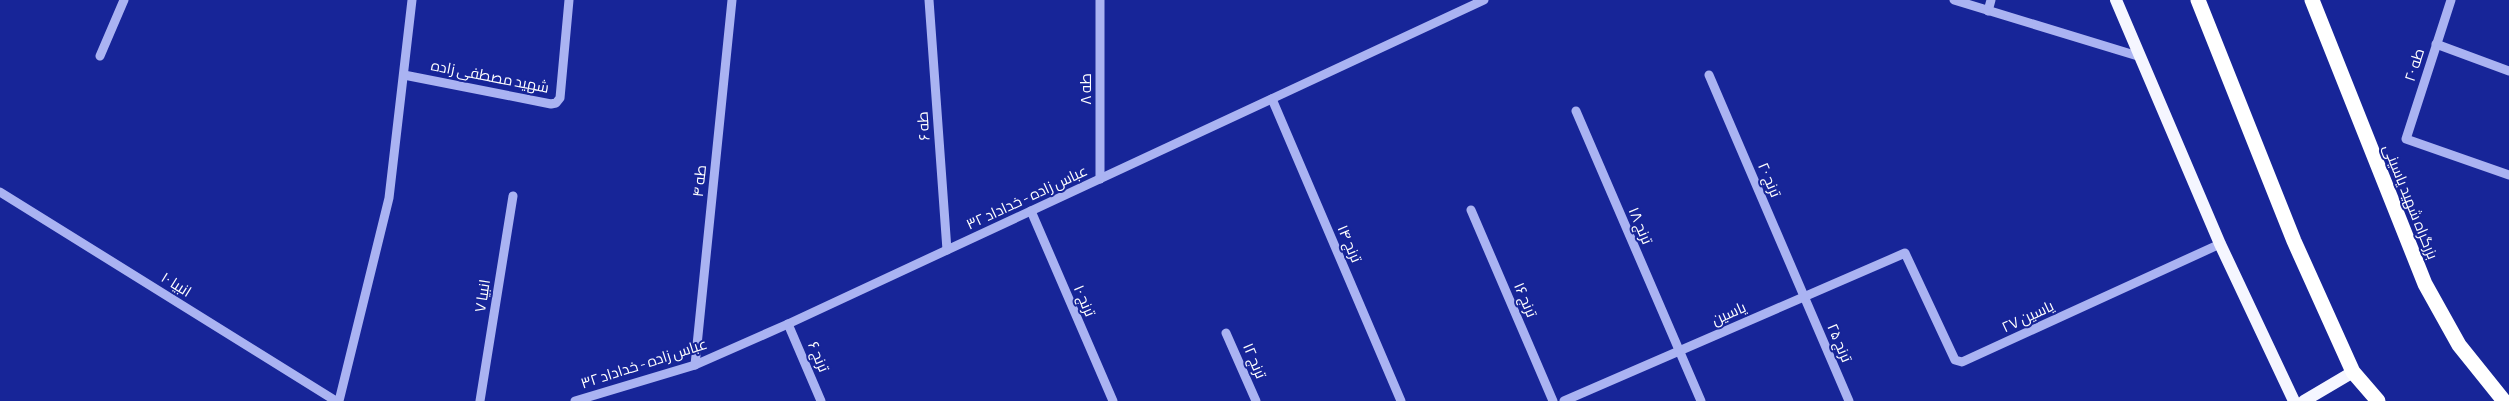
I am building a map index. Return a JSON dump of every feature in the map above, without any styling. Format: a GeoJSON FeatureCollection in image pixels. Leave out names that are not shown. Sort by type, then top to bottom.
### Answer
{"type":"FeatureCollection","features":[{"type":"Feature","properties":{"kind":"highway"},"geometry":{"type":"LineString","coordinates":[[2198,0],[2294,241],[2354,372],[2378,401]]}},
{"type":"Feature","properties":{"kind":"highway","name":"بزرگراه شهید یاسینی"},"geometry":{"type":"LineString","coordinates":[[2312,0],[2425,284],[2459,345],[2504,401]]}},
{"type":"Feature","properties":{"kind":"main road"},"geometry":{"type":"LineString","coordinates":[[2116,0],[2220,244],[2294,401]]}},
{"type":"Feature","properties":{"kind":"main road"},"geometry":{"type":"LineString","coordinates":[[2304,401],[2354,372]]}},
{"type":"Feature","properties":{"kind":"street"},"geometry":{"type":"LineString","coordinates":[[100,56],[124,0]]}},
{"type":"Feature","properties":{"kind":"street"},"geometry":{"type":"LineString","coordinates":[[338,401],[389,198],[412,0]]}},
{"type":"Feature","properties":{"kind":"street","name":"شهید مصطفی زاده"},"geometry":{"type":"LineString","coordinates":[[404,75],[551,104],[556,103],[560,98],[570,0]]}},
{"type":"Feature","properties":{"kind":"street","name":"طه ۴"},"geometry":{"type":"LineString","coordinates":[[695,365],[732,0]]}},
{"type":"Feature","properties":{"kind":"street","name":"طه ۶"},"geometry":{"type":"LineString","coordinates":[[929,0],[947,250]]}},
{"type":"Feature","properties":{"kind":"street","name":"طه ۸"},"geometry":{"type":"LineString","coordinates":[[1100,0],[1100,179]]}},
{"type":"Feature","properties":{"kind":"street","name":"عباس زاده - خداداد ۳۲"},"geometry":{"type":"LineString","coordinates":[[575,401],[695,365],[788,324],[1484,0]]}},
{"type":"Feature","properties":{"kind":"street"},"geometry":{"type":"LineString","coordinates":[[1954,0],[2140,57]]}},
{"type":"Feature","properties":{"kind":"street"},"geometry":{"type":"LineString","coordinates":[[1988,11],[1991,0]]}},
{"type":"Feature","properties":{"kind":"street","name":"طه ۲۰"},"geometry":{"type":"LineString","coordinates":[[2451,0],[2406,139],[2509,175]]}},
{"type":"Feature","properties":{"kind":"street"},"geometry":{"type":"LineString","coordinates":[[2436,44],[2509,71]]}},
{"type":"Feature","properties":{"kind":"street","name":"ترنج ۲۰"},"geometry":{"type":"LineString","coordinates":[[1709,74],[1804,297]]}},
{"type":"Feature","properties":{"kind":"street","name":"ترنج ۱۴"},"geometry":{"type":"LineString","coordinates":[[1272,99],[1402,401]]}},
{"type":"Feature","properties":{"kind":"street","name":"ترنج ۱۸"},"geometry":{"type":"LineString","coordinates":[[1576,111],[1701,401]]}},
{"type":"Feature","properties":{"kind":"street","name":"انبیا ۱۰"},"geometry":{"type":"LineString","coordinates":[[0,192],[338,401]]}},
{"type":"Feature","properties":{"kind":"street","name":"انبیا ۷"},"geometry":{"type":"LineString","coordinates":[[480,401],[513,196]]}},
{"type":"Feature","properties":{"kind":"street","name":"ترنج ۱۶"},"geometry":{"type":"LineString","coordinates":[[1471,210],[1553,401]]}},
{"type":"Feature","properties":{"kind":"street","name":"ترنج ۱۰"},"geometry":{"type":"LineString","coordinates":[[1031,211],[1112,401]]}},
{"type":"Feature","properties":{"kind":"street","name":"یاسین ۲۷"},"geometry":{"type":"LineString","coordinates":[[1906,253],[1955,360],[1962,362],[2220,244]]}},
{"type":"Feature","properties":{"kind":"street","name":"یاسین"},"geometry":{"type":"LineString","coordinates":[[1564,401],[1906,253]]}},
{"type":"Feature","properties":{"kind":"street","name":"ترنج ۲۵"},"geometry":{"type":"LineString","coordinates":[[1804,297],[1849,401]]}},
{"type":"Feature","properties":{"kind":"street","name":"ترنج ۶"},"geometry":{"type":"LineString","coordinates":[[788,324],[821,401]]}},
{"type":"Feature","properties":{"kind":"street","name":"ترنج ۱۲"},"geometry":{"type":"LineString","coordinates":[[1226,333],[1256,401]]}}]}
